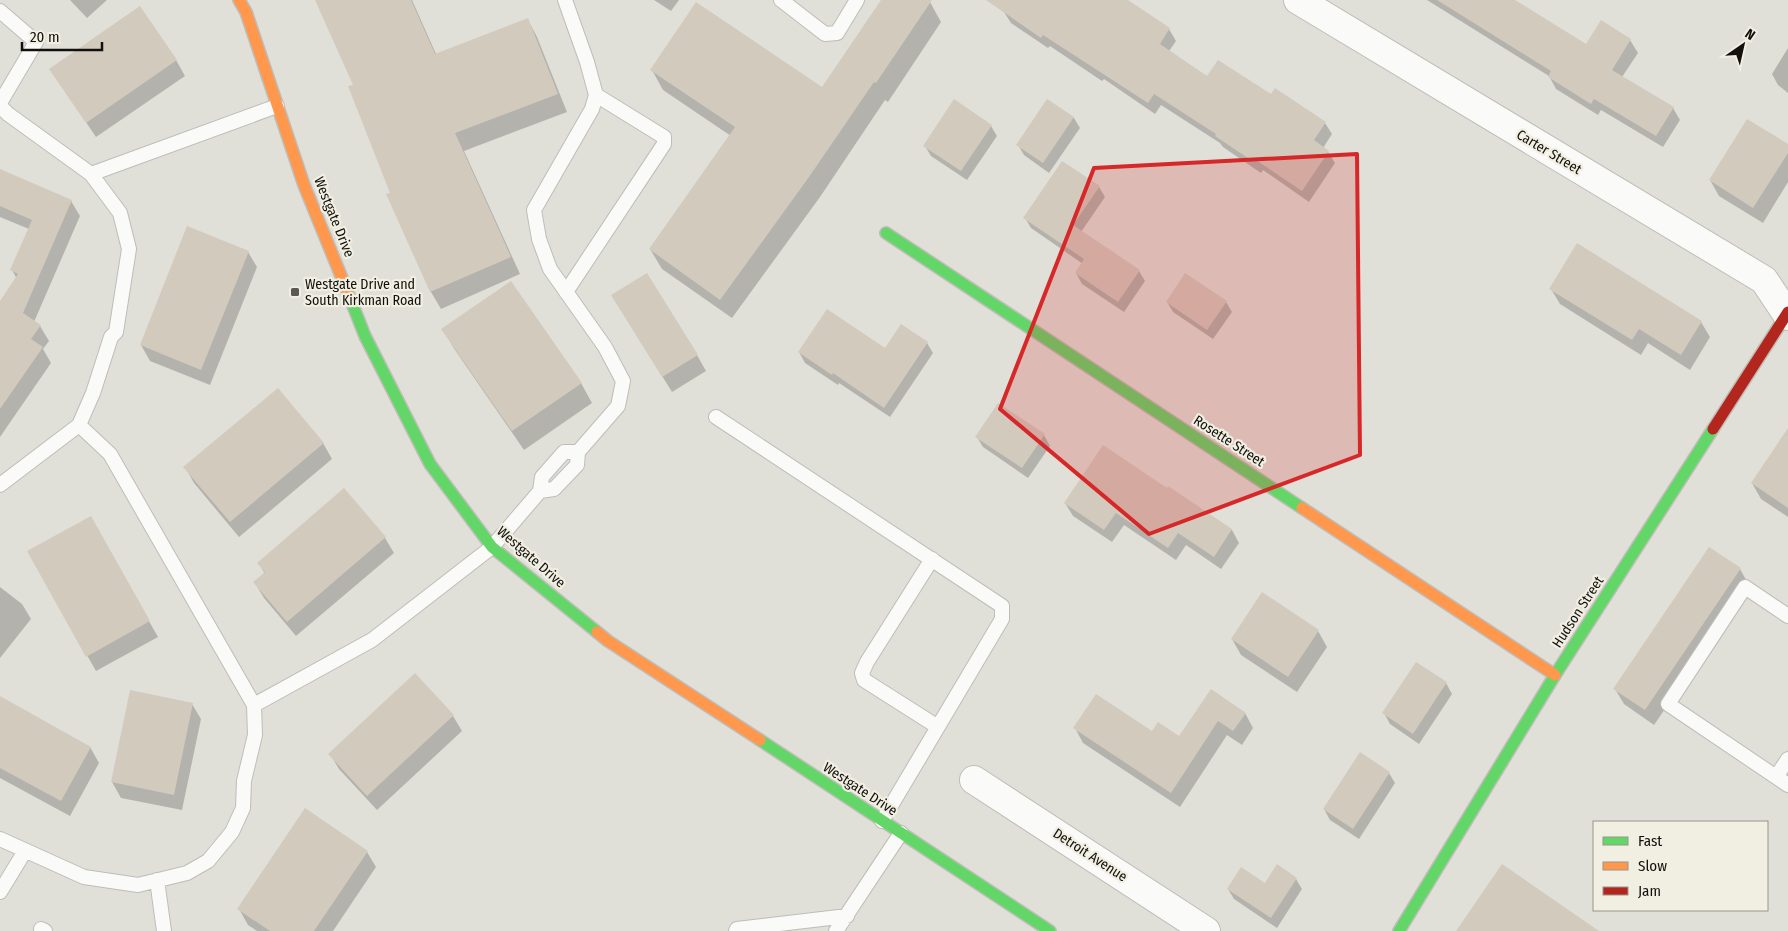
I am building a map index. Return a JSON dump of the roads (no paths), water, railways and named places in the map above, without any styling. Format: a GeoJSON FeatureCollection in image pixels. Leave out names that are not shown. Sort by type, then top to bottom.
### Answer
{"type":"FeatureCollection","features":[{"type":"Feature","properties":{"kind":"street","name":"Westgate Drive"},"geometry":{"type":"LineString","coordinates":[[239,0],[246,12],[304,185],[366,336],[430,464],[492,547],[608,641],[1050,931]]}},
{"type":"Feature","properties":{"kind":"street","name":"Carter Street"},"geometry":{"type":"LineString","coordinates":[[1298,0],[1764,280],[1788,314]]}},
{"type":"Feature","properties":{"kind":"street","name":"Rosette Street"},"geometry":{"type":"LineString","coordinates":[[886,232],[1555,675]]}},
{"type":"Feature","properties":{"kind":"street","name":"Hudson Street"},"geometry":{"type":"LineString","coordinates":[[1399,931],[1555,675],[1788,314]]}},
{"type":"Feature","properties":{"kind":"street","name":"Detroit Avenue"},"geometry":{"type":"LineString","coordinates":[[974,780],[1206,931]]}},
{"type":"Feature","properties":{"kind":"lane"},"geometry":{"type":"LineString","coordinates":[[254,705],[372,640],[492,547],[540,491],[542,477],[564,452],[578,452],[618,406],[623,381],[605,347],[550,269],[539,239],[534,210],[592,109],[596,95],[587,62],[565,0]]}},
{"type":"Feature","properties":{"kind":"lane"},"geometry":{"type":"LineString","coordinates":[[781,0],[825,34],[837,33],[857,0]]}},
{"type":"Feature","properties":{"kind":"lane"},"geometry":{"type":"LineString","coordinates":[[0,11],[36,42],[0,104],[8,114],[91,174],[120,213],[130,249],[116,332],[112,337],[93,393],[79,425],[0,485]]}},
{"type":"Feature","properties":{"kind":"lane"},"geometry":{"type":"LineString","coordinates":[[566,292],[664,144],[664,136],[596,95]]}},
{"type":"Feature","properties":{"kind":"lane"},"geometry":{"type":"LineString","coordinates":[[91,174],[277,106]]}},
{"type":"Feature","properties":{"kind":"lane"},"geometry":{"type":"LineString","coordinates":[[716,417],[1002,606],[1002,619],[882,821]]}},
{"type":"Feature","properties":{"kind":"lane"},"geometry":{"type":"LineString","coordinates":[[0,839],[84,877],[138,885],[187,873],[208,861],[232,832],[243,808],[244,781],[255,735],[254,705],[110,454],[79,425]]}},
{"type":"Feature","properties":{"kind":"lane"},"geometry":{"type":"LineString","coordinates":[[932,559],[866,662],[862,673],[864,680],[938,727]]}},
{"type":"Feature","properties":{"kind":"lane"},"geometry":{"type":"LineString","coordinates":[[1788,616],[1745,587],[1668,704],[1788,785]]}},
{"type":"Feature","properties":{"kind":"lane"},"geometry":{"type":"LineString","coordinates":[[1776,777],[1788,759]]}},
{"type":"Feature","properties":{"kind":"lane"},"geometry":{"type":"LineString","coordinates":[[836,931],[901,833]]}},
{"type":"Feature","properties":{"kind":"lane"},"geometry":{"type":"LineString","coordinates":[[0,892],[25,851]]}},
{"type":"Feature","properties":{"kind":"lane"},"geometry":{"type":"LineString","coordinates":[[157,880],[164,931]]}},
{"type":"Feature","properties":{"kind":"lane"},"geometry":{"type":"LineString","coordinates":[[736,931],[737,929],[847,916]]}},
{"type":"Feature","properties":{"kind":"place","name":"Westgate Drive and South Kirkman Road"},"geometry":{"type":"Point","coordinates":[295,292]}}]}
